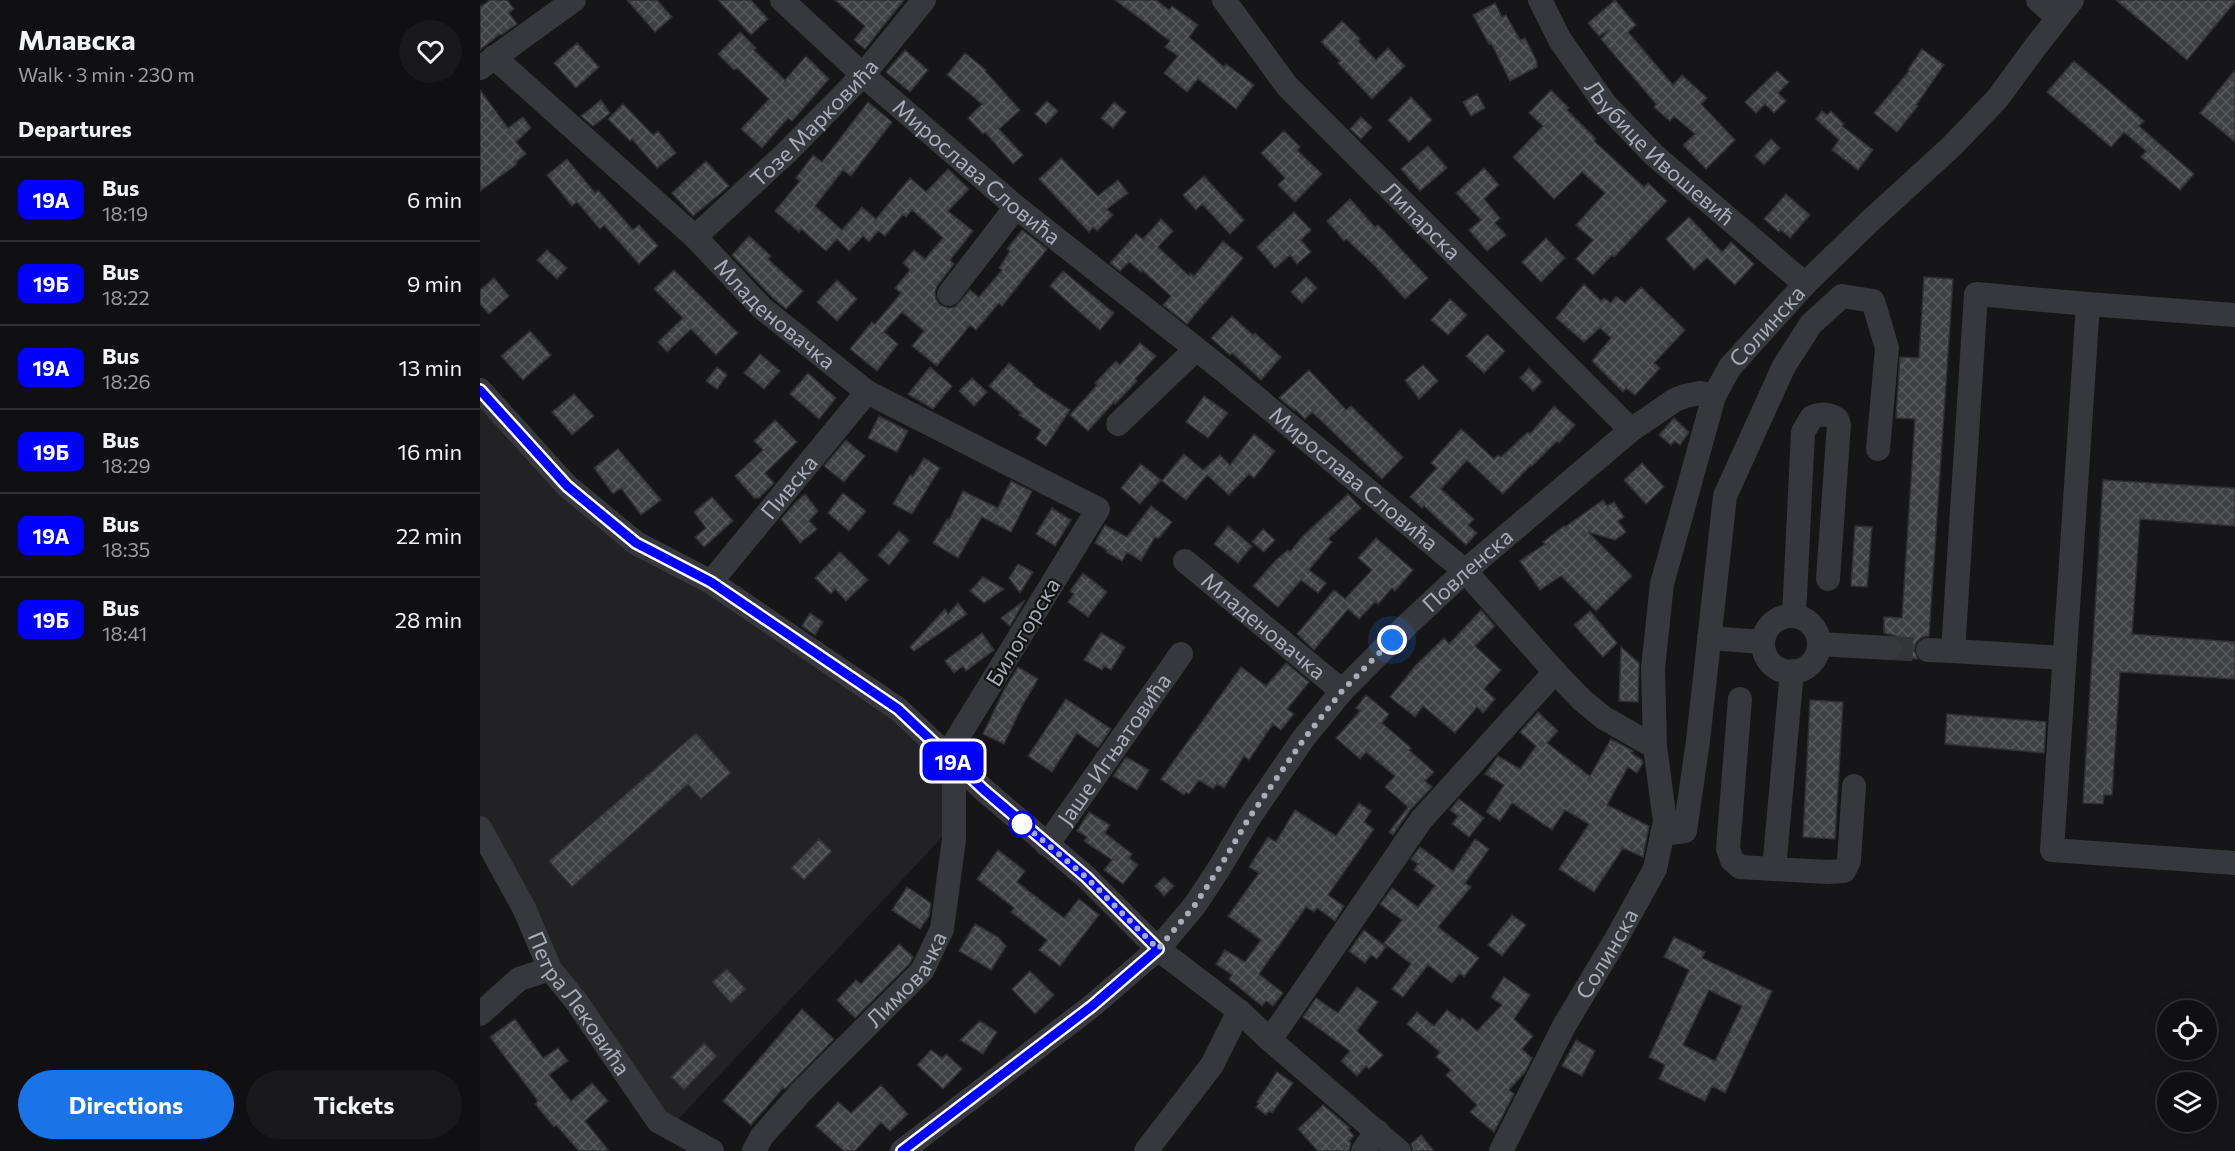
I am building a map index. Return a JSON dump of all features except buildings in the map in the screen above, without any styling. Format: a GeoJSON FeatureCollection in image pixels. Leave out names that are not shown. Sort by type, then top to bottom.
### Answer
{"type":"FeatureCollection","features":[{"type":"Feature","properties":{"kind":"street"},"geometry":{"type":"LineString","coordinates":[[487,62],[574,0]]}},
{"type":"Feature","properties":{"kind":"street","name":"Мирослава Словића"},"geometry":{"type":"LineString","coordinates":[[782,0],[862,75],[1016,207],[1065,243],[1232,378],[1465,572],[1555,672]]}},
{"type":"Feature","properties":{"kind":"street","name":"Тозе Марковића"},"geometry":{"type":"LineString","coordinates":[[695,237],[784,154],[862,75],[924,0]]}},
{"type":"Feature","properties":{"kind":"street","name":"Липарска"},"geometry":{"type":"LineString","coordinates":[[1224,0],[1287,86],[1631,430]]}},
{"type":"Feature","properties":{"kind":"street","name":"Љубице Ивошевић"},"geometry":{"type":"LineString","coordinates":[[1540,0],[1560,40],[1605,104],[1654,154],[1805,284]]}},
{"type":"Feature","properties":{"kind":"street"},"geometry":{"type":"LineString","coordinates":[[2038,0],[2065,9]]}},
{"type":"Feature","properties":{"kind":"street","name":"Солинска"},"geometry":{"type":"LineString","coordinates":[[1501,1151],[1564,1026],[1616,941],[1655,869],[1665,821],[1655,747],[1653,668],[1662,584],[1714,396],[1730,367],[1805,284],[1952,146],[1997,99],[2065,9]]}},
{"type":"Feature","properties":{"kind":"street","name":"Младеновачка"},"geometry":{"type":"LineString","coordinates":[[487,62],[695,237],[762,308],[867,393],[1098,509]]}},
{"type":"Feature","properties":{"kind":"street"},"geometry":{"type":"LineString","coordinates":[[950,294],[1016,207]]}},
{"type":"Feature","properties":{"kind":"street"},"geometry":{"type":"LineString","coordinates":[[1953,651],[1976,294],[2235,315]]}},
{"type":"Feature","properties":{"kind":"street"},"geometry":{"type":"LineString","coordinates":[[1662,834],[1684,831],[1698,741],[1725,496],[1784,366],[1811,324],[1842,296],[1873,301],[1887,348],[1878,449]]}},
{"type":"Feature","properties":{"kind":"street"},"geometry":{"type":"LineString","coordinates":[[2088,304],[2052,850],[2235,863]]}},
{"type":"Feature","properties":{"kind":"street"},"geometry":{"type":"LineString","coordinates":[[1118,424],[1195,350]]}},
{"type":"Feature","properties":{"kind":"street"},"geometry":{"type":"LineString","coordinates":[[480,390],[567,486],[636,543],[711,582],[898,709],[984,790],[1086,877],[1158,949],[1239,1011],[1399,1151]]}},
{"type":"Feature","properties":{"kind":"street","name":"Пивска"},"geometry":{"type":"LineString","coordinates":[[711,582],[867,393]]}},
{"type":"Feature","properties":{"kind":"street","name":"Повленска"},"geometry":{"type":"LineString","coordinates":[[902,1151],[1092,1006],[1158,949],[1195,905],[1249,818],[1304,739],[1342,691],[1408,624],[1465,572],[1631,430],[1675,400],[1693,394],[1714,396]]}},
{"type":"Feature","properties":{"kind":"street"},"geometry":{"type":"LineString","coordinates":[[1794,616],[1803,432],[1812,417],[1822,414],[1837,419],[1839,425],[1828,579]]}},
{"type":"Feature","properties":{"kind":"street","name":"Билогорска"},"geometry":{"type":"LineString","coordinates":[[950,759],[1098,509]]}},
{"type":"Feature","properties":{"kind":"street","name":"Младеновачка"},"geometry":{"type":"LineString","coordinates":[[1185,561],[1342,691]]}},
{"type":"Feature","properties":{"kind":"street"},"geometry":{"type":"LineString","coordinates":[[1794,616],[1809,622],[1818,636],[1819,644],[1814,660],[1808,666],[1792,671],[1775,667],[1769,660],[1763,642],[1771,625],[1778,619],[1794,616]]}},
{"type":"Feature","properties":{"kind":"street"},"geometry":{"type":"LineString","coordinates":[[1709,638],[1763,642]]}},
{"type":"Feature","properties":{"kind":"street"},"geometry":{"type":"LineString","coordinates":[[1819,644],[1889,648]]}},
{"type":"Feature","properties":{"kind":"street"},"geometry":{"type":"LineString","coordinates":[[1928,650],[2064,658]]}},
{"type":"Feature","properties":{"kind":"street","name":"Јаше Игњатовића"},"geometry":{"type":"LineString","coordinates":[[1047,845],[1181,654]]}},
{"type":"Feature","properties":{"kind":"street"},"geometry":{"type":"LineString","coordinates":[[1774,869],[1792,671]]}},
{"type":"Feature","properties":{"kind":"street"},"geometry":{"type":"LineString","coordinates":[[1270,1040],[1421,820],[1555,672],[1604,718],[1655,747]]}},
{"type":"Feature","properties":{"kind":"street"},"geometry":{"type":"LineString","coordinates":[[1740,699],[1728,849],[1732,860],[1740,867],[1828,872],[1844,870],[1850,861],[1854,786]]}},
{"type":"Feature","properties":{"kind":"street","name":"Лимовачка"},"geometry":{"type":"LineString","coordinates":[[754,1151],[762,1136],[802,1091],[922,971],[942,929],[954,839],[950,759]]}},
{"type":"Feature","properties":{"kind":"street","name":"Петра Лековића"},"geometry":{"type":"LineString","coordinates":[[480,828],[524,908],[550,969],[576,1001],[658,1121],[712,1151]]}},
{"type":"Feature","properties":{"kind":"street"},"geometry":{"type":"LineString","coordinates":[[480,1014],[519,979],[550,969]]}},
{"type":"Feature","properties":{"kind":"street"},"geometry":{"type":"LineString","coordinates":[[1146,1151],[1212,1065],[1239,1011]]}},
{"type":"Feature","properties":{"kind":"street"},"geometry":{"type":"LineString","coordinates":[[1363,1151],[1377,1131]]}},
{"type":"Feature","properties":{"kind":"shaded area"},"geometry":{"type":"Polygon","coordinates":[[[480,390],[567,486],[944,752],[946,833],[670,1128],[576,1001],[480,828],[480,390]]]}},
{"type":"Feature","properties":{"kind":"tunnel"},"geometry":{"type":"LineString","coordinates":[[1889,648],[1928,650]]}},
{"type":"Feature","properties":{"kind":"bus line","name":"19А"},"geometry":{"type":"LineString","coordinates":[[480,390],[567,486],[636,543],[711,582],[898,709],[984,790],[1086,877],[1158,949],[1092,1006],[902,1151]]}},
{"type":"Feature","properties":{"kind":"route"},"geometry":{"type":"LineString","coordinates":[[1022,824],[1016,818],[1086,877],[1158,949],[1195,905],[1249,818],[1304,739],[1342,691],[1392,640]]}}]}
